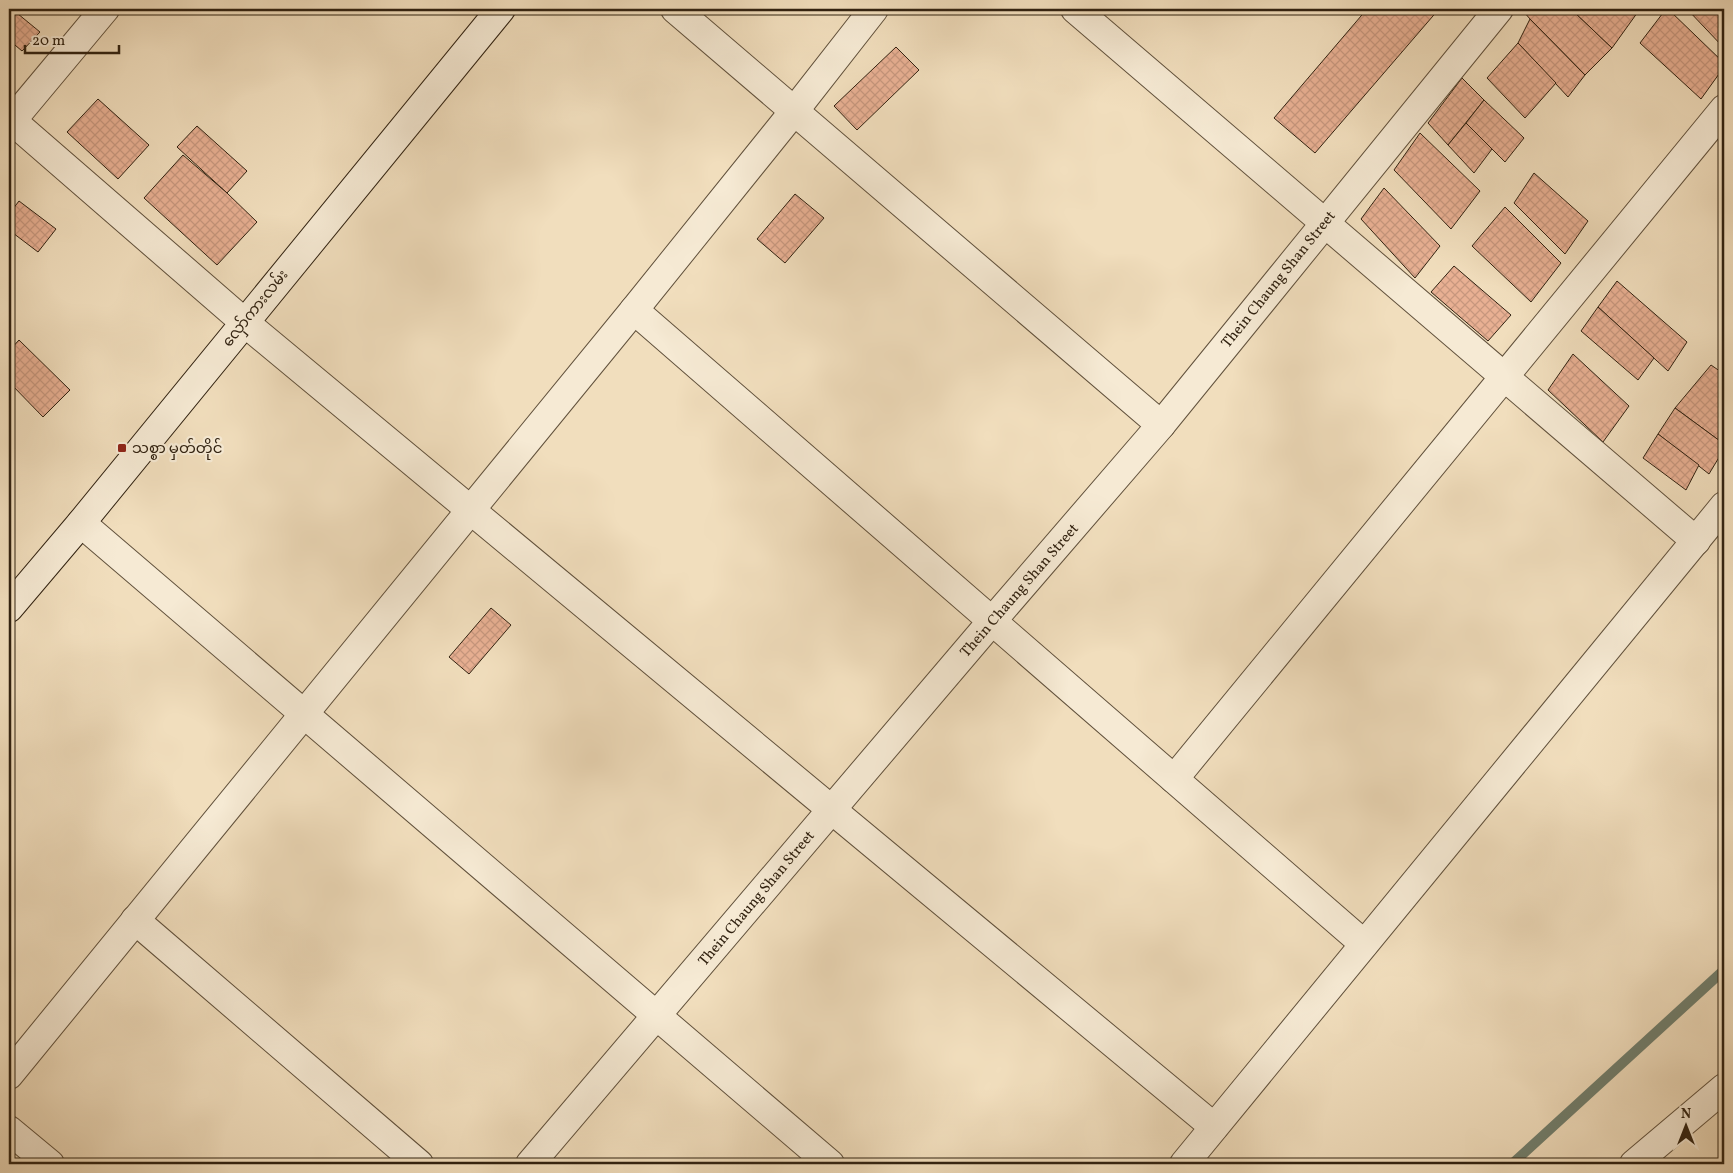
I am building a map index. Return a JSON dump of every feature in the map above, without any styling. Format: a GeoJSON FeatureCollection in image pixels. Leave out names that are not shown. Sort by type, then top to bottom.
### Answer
{"type":"FeatureCollection","features":[{"type":"Feature","properties":{"kind":"street"},"geometry":{"type":"LineString","coordinates":[[105,9],[10,121],[244,322],[1214,1128]]}},
{"type":"Feature","properties":{"kind":"street","name":"လှော်ကားလမ်း"},"geometry":{"type":"LineString","coordinates":[[9,608],[81,523],[501,9]]}},
{"type":"Feature","properties":{"kind":"street"},"geometry":{"type":"LineString","coordinates":[[675,9],[1161,425]]}},
{"type":"Feature","properties":{"kind":"street"},"geometry":{"type":"LineString","coordinates":[[9,1075],[634,310],[874,9]]}},
{"type":"Feature","properties":{"kind":"street"},"geometry":{"type":"LineString","coordinates":[[1075,9],[1696,541]]}},
{"type":"Feature","properties":{"kind":"street","name":"Thein Chaung Shan Street"},"geometry":{"type":"LineString","coordinates":[[530,1164],[1161,425],[1499,9]]}},
{"type":"Feature","properties":{"kind":"street"},"geometry":{"type":"LineString","coordinates":[[1174,780],[1724,109]]}},
{"type":"Feature","properties":{"kind":"street"},"geometry":{"type":"LineString","coordinates":[[634,310],[1364,944]]}},
{"type":"Feature","properties":{"kind":"street"},"geometry":{"type":"LineString","coordinates":[[1184,1164],[1724,506]]}},
{"type":"Feature","properties":{"kind":"street"},"geometry":{"type":"LineString","coordinates":[[81,523],[830,1164]]}},
{"type":"Feature","properties":{"kind":"street"},"geometry":{"type":"LineString","coordinates":[[135,920],[420,1164]]}},
{"type":"Feature","properties":{"kind":"street"},"geometry":{"type":"LineString","coordinates":[[1634,1164],[1724,1088]]}},
{"type":"Feature","properties":{"kind":"street"},"geometry":{"type":"LineString","coordinates":[[9,1130],[50,1164]]}},
{"type":"Feature","properties":{"kind":"building"},"geometry":{"type":"Polygon","coordinates":[[[9,9],[12,9],[40,32],[22,51],[9,40],[9,9]]]}},
{"type":"Feature","properties":{"kind":"building"},"geometry":{"type":"Polygon","coordinates":[[[1367,9],[1439,9],[1315,153],[1274,118],[1367,9]]]}},
{"type":"Feature","properties":{"kind":"building"},"geometry":{"type":"Polygon","coordinates":[[[1527,9],[1571,9],[1612,48],[1585,75],[1530,19],[1524,12],[1527,9]]]}},
{"type":"Feature","properties":{"kind":"building"},"geometry":{"type":"Polygon","coordinates":[[[1571,9],[1640,9],[1612,48],[1571,9]]]}},
{"type":"Feature","properties":{"kind":"building"},"geometry":{"type":"Polygon","coordinates":[[[1666,9],[1724,63],[1724,67],[1701,99],[1640,43],[1666,9]]]}},
{"type":"Feature","properties":{"kind":"building"},"geometry":{"type":"Polygon","coordinates":[[[1687,9],[1724,9],[1724,48],[1687,9]]]}},
{"type":"Feature","properties":{"kind":"building"},"geometry":{"type":"Polygon","coordinates":[[[1530,19],[1585,75],[1568,97],[1518,43],[1530,19]]]}},
{"type":"Feature","properties":{"kind":"building"},"geometry":{"type":"Polygon","coordinates":[[[1518,43],[1556,83],[1525,118],[1487,78],[1518,43]]]}},
{"type":"Feature","properties":{"kind":"building"},"geometry":{"type":"Polygon","coordinates":[[[896,47],[919,70],[857,130],[834,106],[896,47]]]}},
{"type":"Feature","properties":{"kind":"building"},"geometry":{"type":"Polygon","coordinates":[[[1462,78],[1484,100],[1448,145],[1428,123],[1462,78]]]}},
{"type":"Feature","properties":{"kind":"building"},"geometry":{"type":"Polygon","coordinates":[[[98,99],[149,145],[118,179],[67,132],[98,99]]]}},
{"type":"Feature","properties":{"kind":"building"},"geometry":{"type":"Polygon","coordinates":[[[1484,100],[1524,138],[1505,162],[1466,123],[1484,100]]]}},
{"type":"Feature","properties":{"kind":"building"},"geometry":{"type":"Polygon","coordinates":[[[1466,123],[1492,149],[1474,173],[1448,145],[1466,123]]]}},
{"type":"Feature","properties":{"kind":"building"},"geometry":{"type":"Polygon","coordinates":[[[197,126],[247,171],[227,193],[177,147],[197,126]]]}},
{"type":"Feature","properties":{"kind":"building"},"geometry":{"type":"Polygon","coordinates":[[[1420,133],[1480,191],[1451,229],[1394,170],[1420,133]]]}},
{"type":"Feature","properties":{"kind":"building"},"geometry":{"type":"Polygon","coordinates":[[[183,155],[257,222],[217,265],[144,198],[183,155]]]}},
{"type":"Feature","properties":{"kind":"building"},"geometry":{"type":"Polygon","coordinates":[[[1534,173],[1588,221],[1565,254],[1514,203],[1534,173]]]}},
{"type":"Feature","properties":{"kind":"building"},"geometry":{"type":"Polygon","coordinates":[[[1384,188],[1440,246],[1415,278],[1361,219],[1384,188]]]}},
{"type":"Feature","properties":{"kind":"building"},"geometry":{"type":"Polygon","coordinates":[[[795,194],[824,218],[785,263],[757,239],[795,194]]]}},
{"type":"Feature","properties":{"kind":"building"},"geometry":{"type":"Polygon","coordinates":[[[19,201],[56,229],[38,252],[9,230],[9,214],[19,201]]]}},
{"type":"Feature","properties":{"kind":"building"},"geometry":{"type":"Polygon","coordinates":[[[1505,207],[1561,263],[1531,302],[1472,246],[1505,207]]]}},
{"type":"Feature","properties":{"kind":"building"},"geometry":{"type":"Polygon","coordinates":[[[1454,266],[1511,315],[1488,341],[1431,292],[1454,266]]]}},
{"type":"Feature","properties":{"kind":"building"},"geometry":{"type":"Polygon","coordinates":[[[1617,281],[1687,342],[1668,371],[1598,307],[1617,281]]]}},
{"type":"Feature","properties":{"kind":"building"},"geometry":{"type":"Polygon","coordinates":[[[1598,307],[1654,358],[1638,380],[1581,331],[1598,307]]]}},
{"type":"Feature","properties":{"kind":"building"},"geometry":{"type":"Polygon","coordinates":[[[19,340],[70,390],[43,417],[9,382],[9,351],[19,340]]]}},
{"type":"Feature","properties":{"kind":"building"},"geometry":{"type":"Polygon","coordinates":[[[1573,354],[1629,406],[1603,442],[1548,390],[1573,354]]]}},
{"type":"Feature","properties":{"kind":"building"},"geometry":{"type":"Polygon","coordinates":[[[1711,365],[1724,374],[1724,444],[1675,408],[1711,365]]]}},
{"type":"Feature","properties":{"kind":"building"},"geometry":{"type":"Polygon","coordinates":[[[1675,408],[1724,444],[1724,449],[1709,474],[1658,434],[1675,408]]]}},
{"type":"Feature","properties":{"kind":"building"},"geometry":{"type":"Polygon","coordinates":[[[1658,434],[1699,465],[1686,490],[1643,458],[1658,434]]]}},
{"type":"Feature","properties":{"kind":"building"},"geometry":{"type":"Polygon","coordinates":[[[491,608],[511,625],[469,674],[449,657],[491,608]]]}},
{"type":"Feature","properties":{"kind":"waterway"},"geometry":{"type":"LineString","coordinates":[[1512,1164],[1724,970]]}},
{"type":"Feature","properties":{"kind":"place","name":"သစ္စာ မှတ်တိုင်"},"geometry":{"type":"Point","coordinates":[122,448]}}]}
